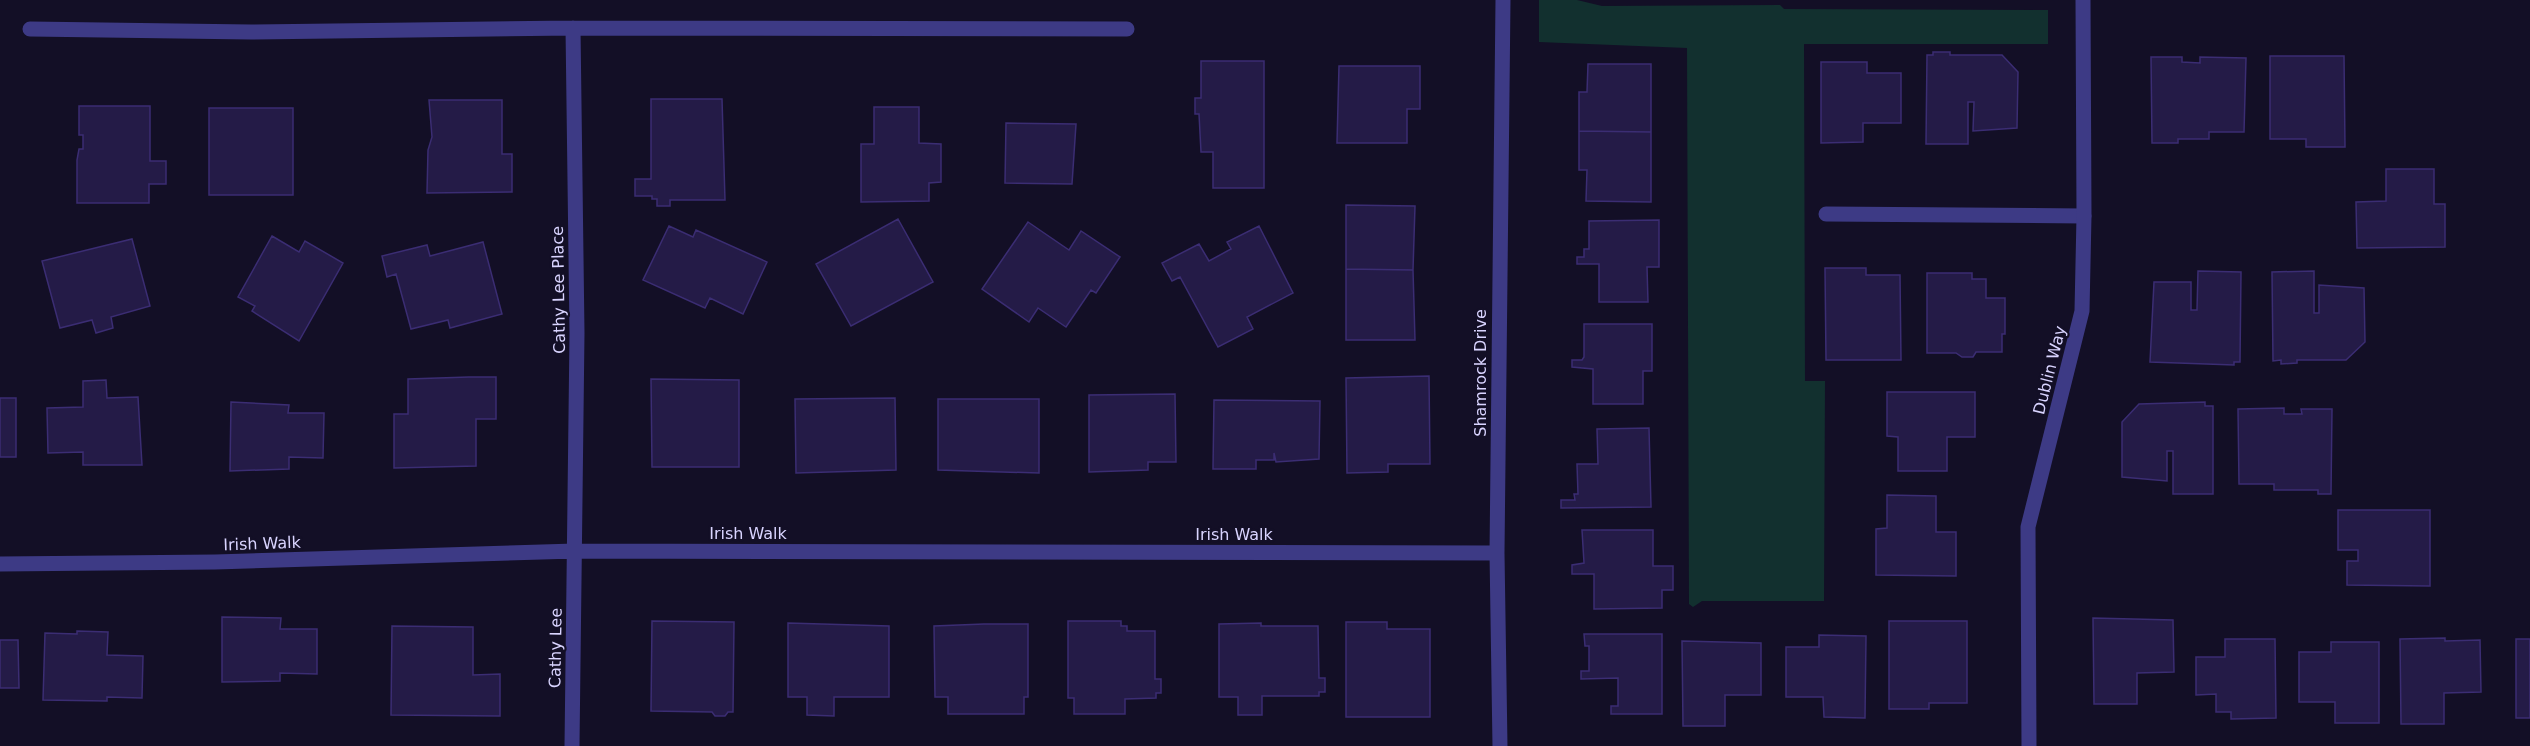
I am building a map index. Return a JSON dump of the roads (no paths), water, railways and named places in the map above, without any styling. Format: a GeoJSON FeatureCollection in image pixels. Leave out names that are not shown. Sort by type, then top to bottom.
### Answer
{"type":"FeatureCollection","features":[{"type":"Feature","properties":{"kind":"street","name":"Shamrock Drive"},"geometry":{"type":"LineString","coordinates":[[1500,746],[1497,553],[1503,0]]}},
{"type":"Feature","properties":{"kind":"street","name":"Dublin Way"},"geometry":{"type":"LineString","coordinates":[[2029,746],[2028,527],[2082,311],[2083,0]]}},
{"type":"Feature","properties":{"kind":"street"},"geometry":{"type":"LineString","coordinates":[[30,29],[251,32],[573,28],[1127,29]]}},
{"type":"Feature","properties":{"kind":"street","name":"Cathy Lee Place"},"geometry":{"type":"LineString","coordinates":[[573,28],[577,333],[575,551]]}},
{"type":"Feature","properties":{"kind":"street"},"geometry":{"type":"LineString","coordinates":[[1826,214],[2084,216]]}},
{"type":"Feature","properties":{"kind":"street","name":"Irish Walk"},"geometry":{"type":"LineString","coordinates":[[0,564],[215,562],[575,551],[1497,553]]}},
{"type":"Feature","properties":{"kind":"street","name":"Cathy Lee"},"geometry":{"type":"LineString","coordinates":[[572,746],[575,551]]}}]}
